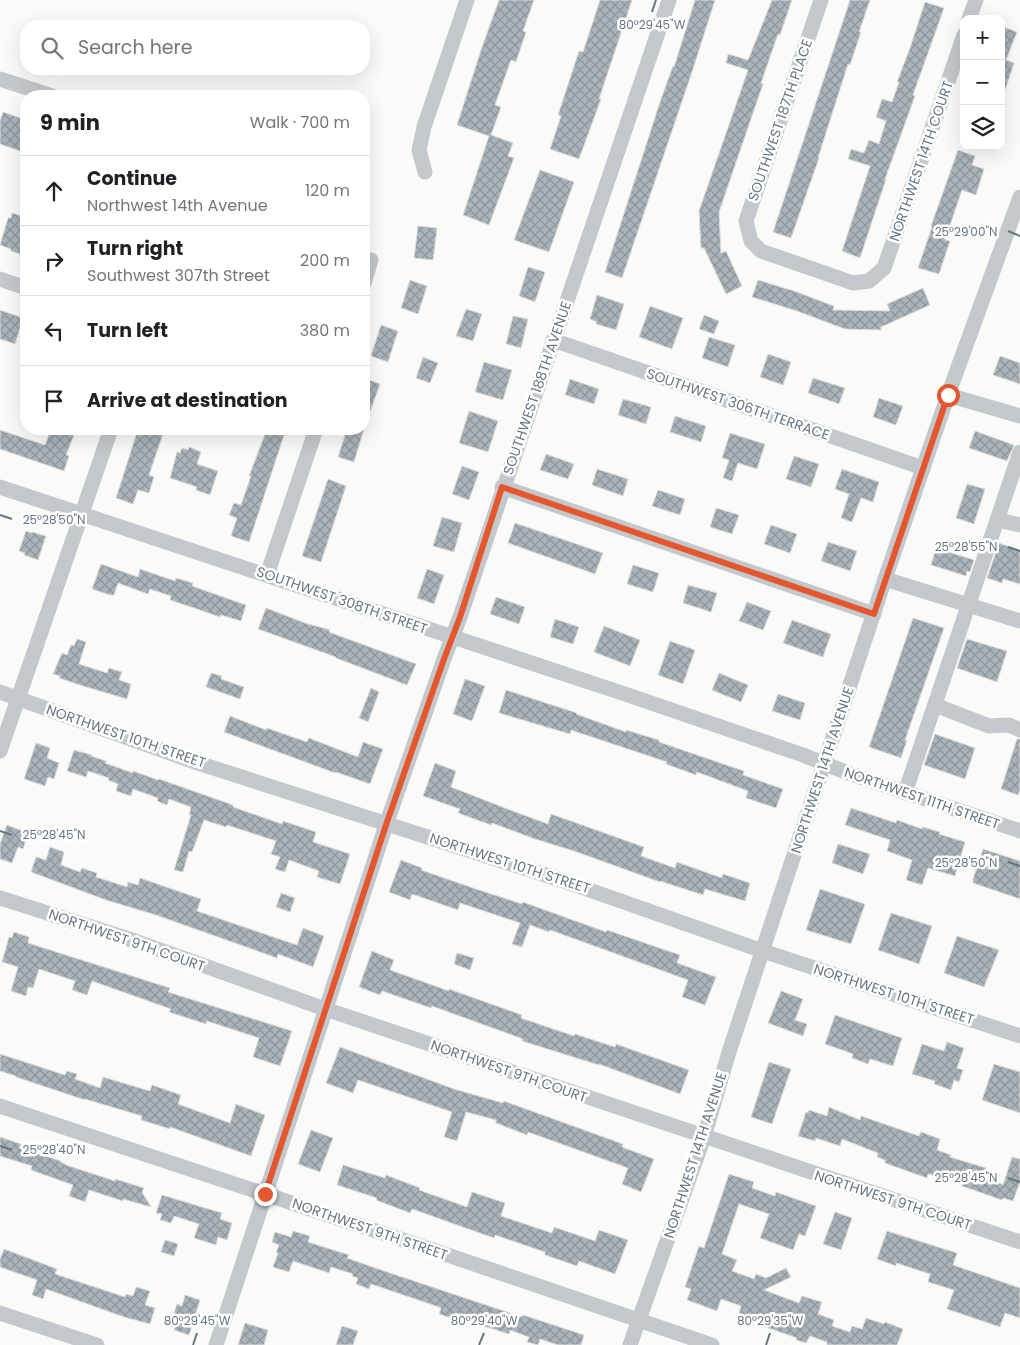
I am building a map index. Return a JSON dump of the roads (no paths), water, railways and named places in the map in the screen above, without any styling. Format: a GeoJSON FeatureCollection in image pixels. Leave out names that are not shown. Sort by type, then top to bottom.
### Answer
{"type":"FeatureCollection","features":[{"type":"Feature","properties":{"kind":"street"},"geometry":{"type":"LineString","coordinates":[[425,172],[419,150],[424,127],[467,0]]}},
{"type":"Feature","properties":{"kind":"street","name":"SOUTHWEST 188TH AVENUE"},"geometry":{"type":"LineString","coordinates":[[216,1345],[387,822],[452,638],[669,0]]}},
{"type":"Feature","properties":{"kind":"street","name":"SOUTHWEST 187TH PLACE"},"geometry":{"type":"LineString","coordinates":[[821,0],[746,221],[751,241],[761,251],[853,283],[869,281]]}},
{"type":"Feature","properties":{"kind":"street"},"geometry":{"type":"LineString","coordinates":[[970,15],[976,0]]}},
{"type":"Feature","properties":{"kind":"street","name":"NORTHWEST 14TH COURT"},"geometry":{"type":"LineString","coordinates":[[869,281],[884,268],[960,47]]}},
{"type":"Feature","properties":{"kind":"street"},"geometry":{"type":"LineString","coordinates":[[0,79],[34,90]]}},
{"type":"Feature","properties":{"kind":"street","name":"NORTHWEST 14TH AVENUE"},"geometry":{"type":"LineString","coordinates":[[630,1345],[704,1137],[729,1052],[923,468],[1019,203]]}},
{"type":"Feature","properties":{"kind":"street"},"geometry":{"type":"LineString","coordinates":[[0,279],[20,286]]}},
{"type":"Feature","properties":{"kind":"street","name":"SOUTHWEST 306TH TERRACE"},"geometry":{"type":"LineString","coordinates":[[553,340],[923,468]]}},
{"type":"Feature","properties":{"kind":"street"},"geometry":{"type":"LineString","coordinates":[[948,395],[1020,416]]}},
{"type":"Feature","properties":{"kind":"street"},"geometry":{"type":"LineString","coordinates":[[0,751],[109,435]]}},
{"type":"Feature","properties":{"kind":"street"},"geometry":{"type":"LineString","coordinates":[[267,576],[314,435]]}},
{"type":"Feature","properties":{"kind":"street"},"geometry":{"type":"LineString","coordinates":[[905,792],[1020,452]]}},
{"type":"Feature","properties":{"kind":"street","name":"SOUTHWEST 308TH STREET"},"geometry":{"type":"LineString","coordinates":[[0,487],[785,748],[825,764]]}},
{"type":"Feature","properties":{"kind":"street"},"geometry":{"type":"LineString","coordinates":[[502,487],[874,614]]}},
{"type":"Feature","properties":{"kind":"street"},"geometry":{"type":"LineString","coordinates":[[998,520],[1020,525]]}},
{"type":"Feature","properties":{"kind":"street"},"geometry":{"type":"LineString","coordinates":[[886,578],[1020,621]]}},
{"type":"Feature","properties":{"kind":"street","name":"NORTHWEST 10TH STREET"},"geometry":{"type":"LineString","coordinates":[[0,692],[195,762],[387,822],[561,880],[763,951],[1020,1036]]}},
{"type":"Feature","properties":{"kind":"street"},"geometry":{"type":"LineString","coordinates":[[935,705],[989,726],[1009,725],[1020,730]]}},
{"type":"Feature","properties":{"kind":"street","name":"NORTHWEST 11TH STREET"},"geometry":{"type":"LineString","coordinates":[[825,764],[1020,831]]}},
{"type":"Feature","properties":{"kind":"street","name":"NORTHWEST 9TH COURT"},"geometry":{"type":"LineString","coordinates":[[0,898],[135,941],[325,1009],[1020,1242]]}},
{"type":"Feature","properties":{"kind":"street","name":"NORTHWEST 9TH STREET"},"geometry":{"type":"LineString","coordinates":[[0,1106],[712,1345]]}},
{"type":"Feature","properties":{"kind":"street"},"geometry":{"type":"LineString","coordinates":[[0,1313],[97,1345]]}}]}
